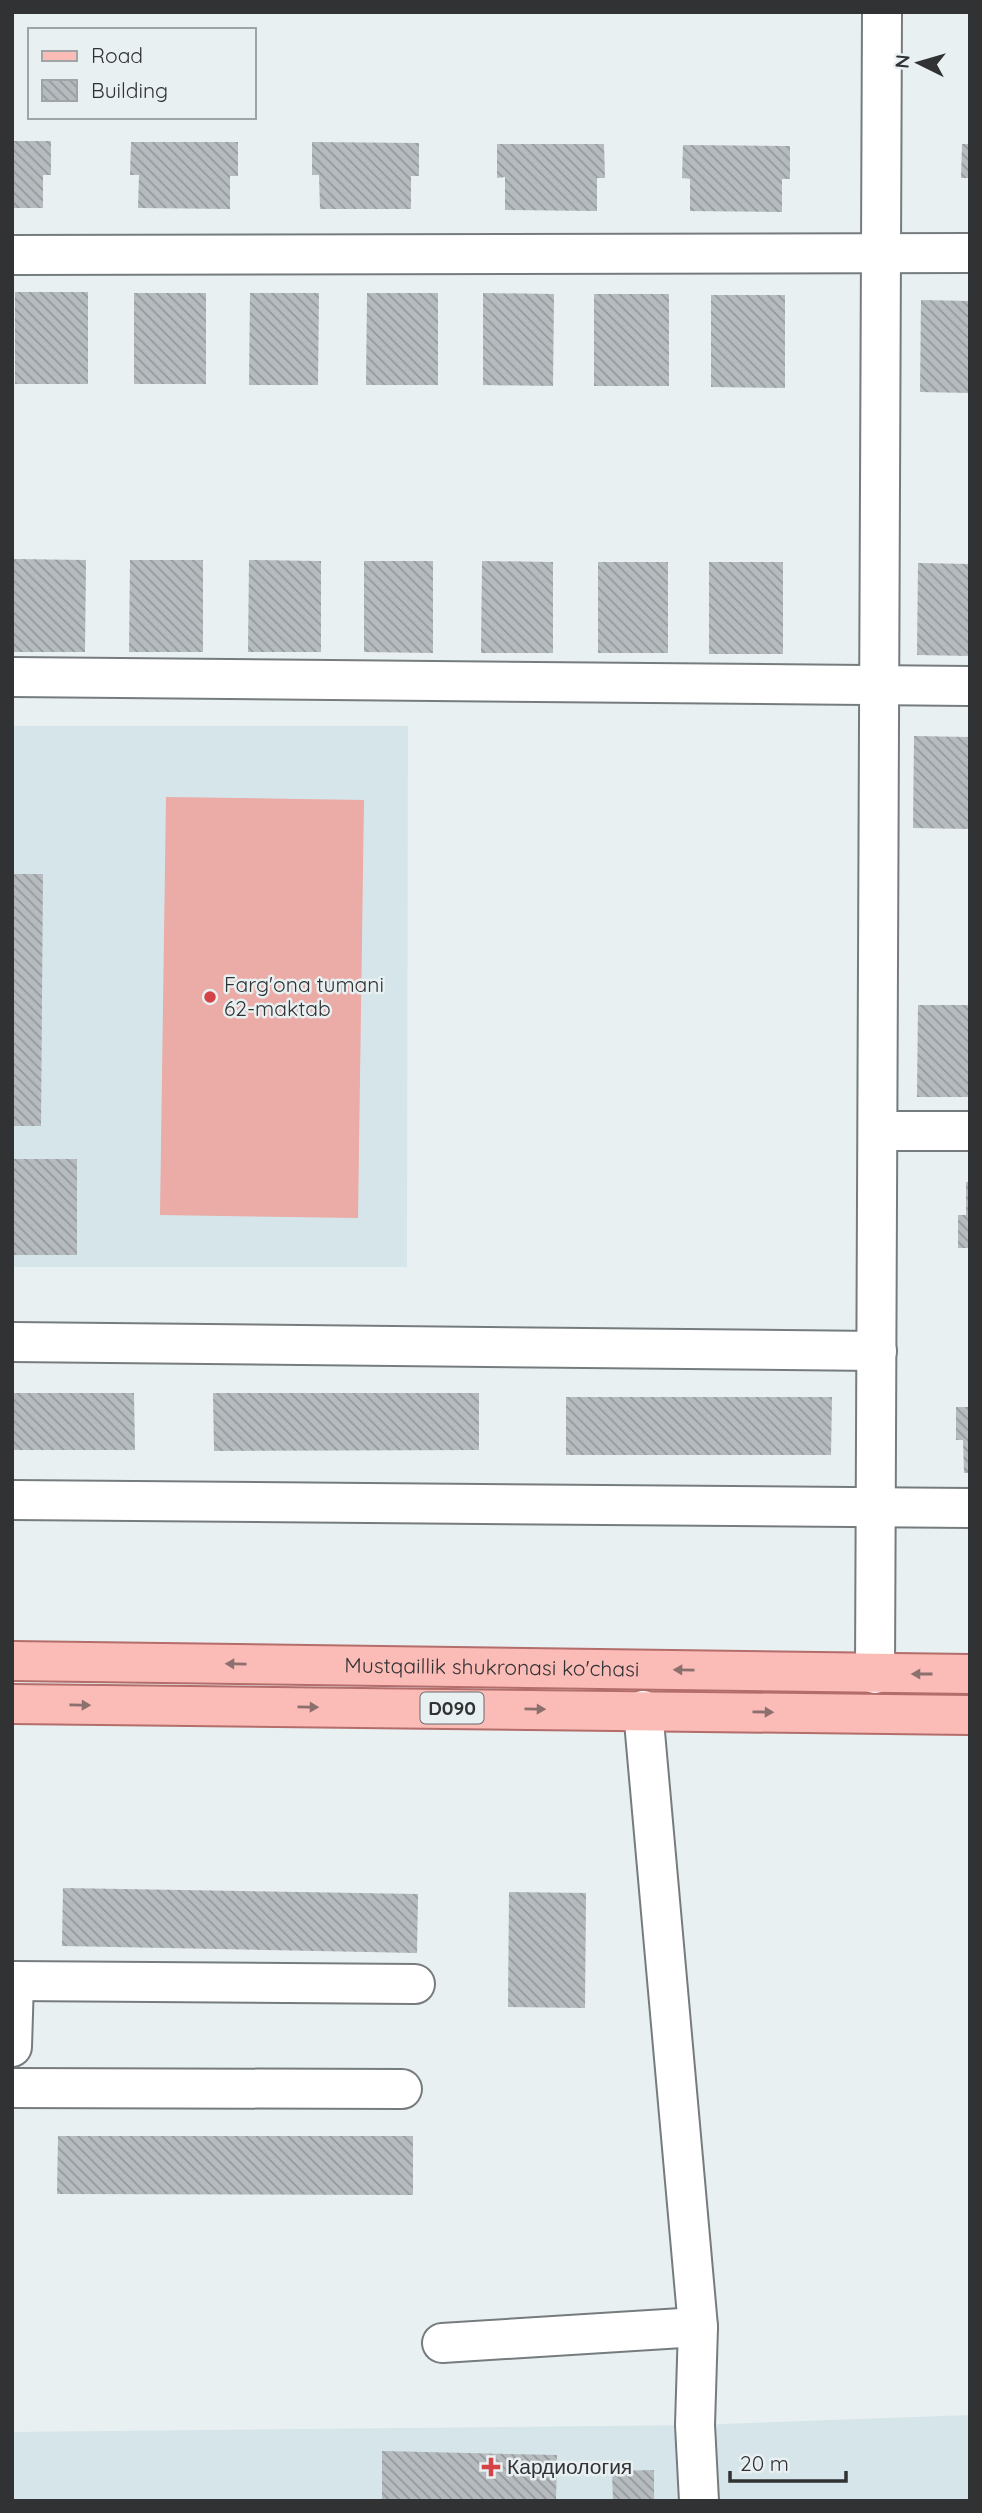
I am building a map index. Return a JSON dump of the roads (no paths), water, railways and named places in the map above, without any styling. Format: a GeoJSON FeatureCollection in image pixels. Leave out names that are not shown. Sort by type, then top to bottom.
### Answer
{"type":"FeatureCollection","features":[{"type":"Feature","properties":{"kind":"main road","name":"Mustqaillik shukronasi ko'chasi"},"geometry":{"type":"LineString","coordinates":[[12,1661],[970,1674]]}},
{"type":"Feature","properties":{"kind":"main road","name":"Mustqaillik shukronasi ko'chasi"},"geometry":{"type":"LineString","coordinates":[[12,1704],[970,1715]]}},
{"type":"Feature","properties":{"kind":"street"},"geometry":{"type":"LineString","coordinates":[[875,1674],[877,685],[882,12]]}},
{"type":"Feature","properties":{"kind":"street"},"geometry":{"type":"LineString","coordinates":[[12,255],[970,253]]}},
{"type":"Feature","properties":{"kind":"street"},"geometry":{"type":"LineString","coordinates":[[12,677],[970,686]]}},
{"type":"Feature","properties":{"kind":"street"},"geometry":{"type":"LineString","coordinates":[[878,1132],[970,1131]]}},
{"type":"Feature","properties":{"kind":"street"},"geometry":{"type":"LineString","coordinates":[[12,1342],[877,1351]]}},
{"type":"Feature","properties":{"kind":"street"},"geometry":{"type":"LineString","coordinates":[[12,1500],[970,1507]]}},
{"type":"Feature","properties":{"kind":"street"},"geometry":{"type":"LineString","coordinates":[[643,1710],[698,2327],[695,2425],[699,2501]]}},
{"type":"Feature","properties":{"kind":"street"},"geometry":{"type":"LineString","coordinates":[[12,2047],[13,1981],[415,1984]]}},
{"type":"Feature","properties":{"kind":"street"},"geometry":{"type":"LineString","coordinates":[[12,2088],[402,2089]]}},
{"type":"Feature","properties":{"kind":"street"},"geometry":{"type":"LineString","coordinates":[[442,2343],[698,2327]]}},
{"type":"Feature","properties":{"kind":"place","name":"Farg'ona tumani 62-maktab"},"geometry":{"type":"Point","coordinates":[210,997]}},
{"type":"Feature","properties":{"kind":"place","name":"Кардиология"},"geometry":{"type":"Point","coordinates":[491,2467]}}]}
